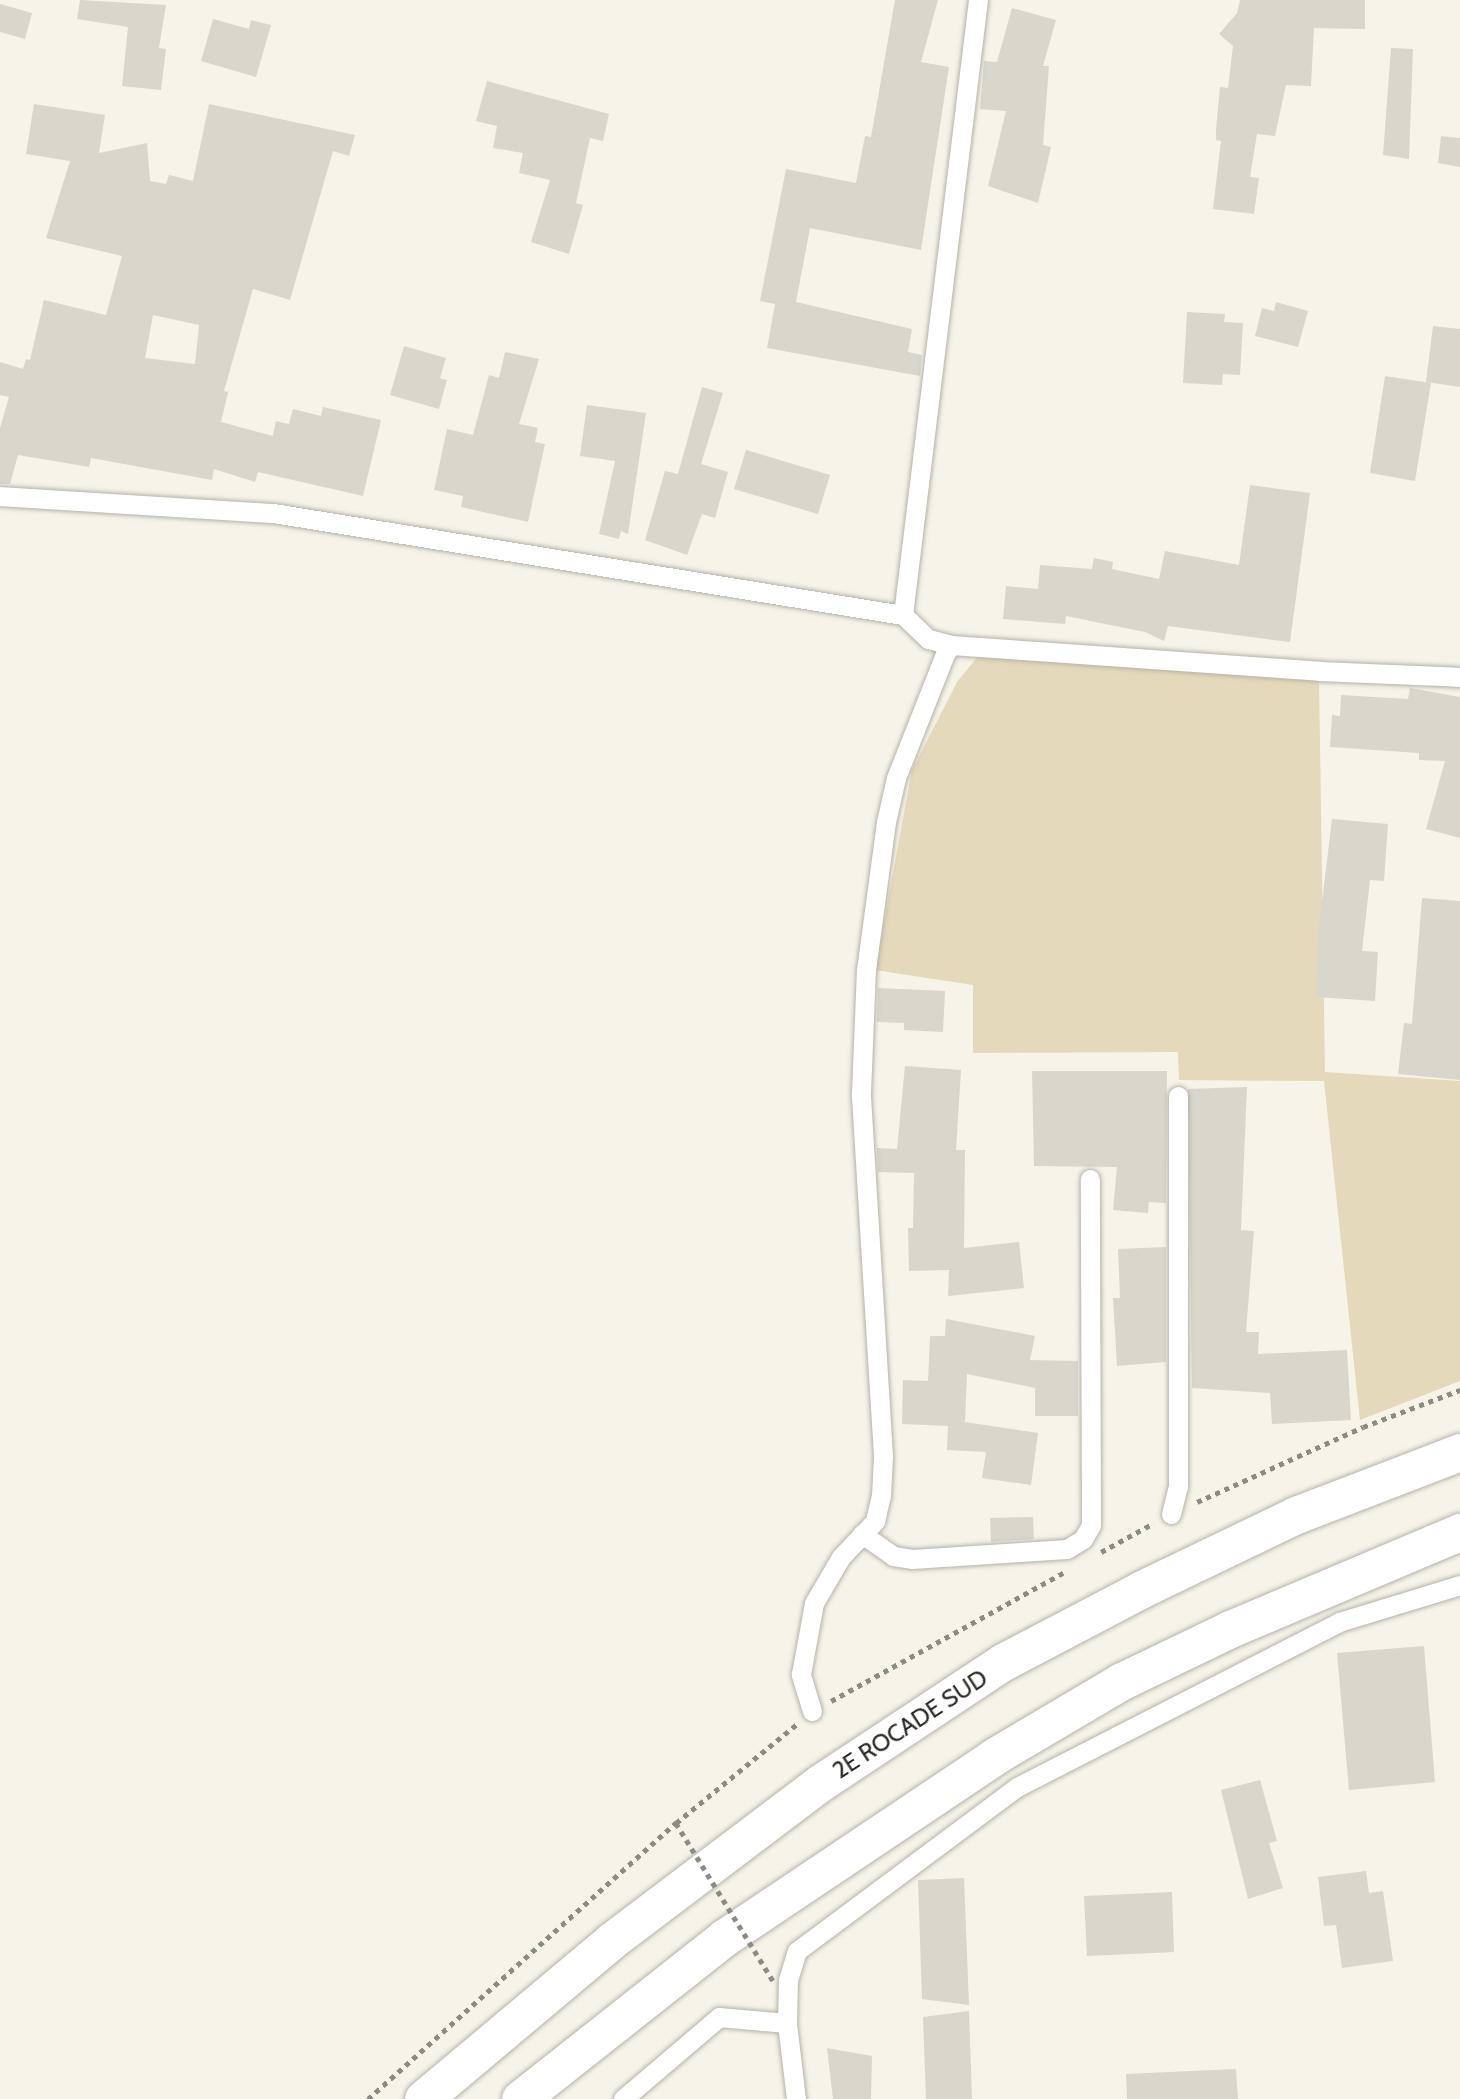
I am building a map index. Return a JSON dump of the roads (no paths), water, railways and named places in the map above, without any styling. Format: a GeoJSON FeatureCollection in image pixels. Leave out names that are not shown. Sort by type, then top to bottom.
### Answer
{"type":"FeatureCollection","features":[{"type":"Feature","properties":{"kind":"highway","name":"2E ROCADE SUD"},"geometry":{"type":"LineString","coordinates":[[422,2099],[611,1941],[820,1783],[1003,1662],[1142,1589],[1296,1516],[1460,1452]]}},
{"type":"Feature","properties":{"kind":"highway"},"geometry":{"type":"LineString","coordinates":[[520,2099],[726,1937],[995,1756],[1120,1682],[1329,1583],[1460,1532]]}},
{"type":"Feature","properties":{"kind":"street"},"geometry":{"type":"LineString","coordinates":[[903,615],[978,0]]}},
{"type":"Feature","properties":{"kind":"street"},"geometry":{"type":"LineString","coordinates":[[0,496],[273,513],[903,615],[928,639],[951,645],[1319,671],[1460,677]]}},
{"type":"Feature","properties":{"kind":"street"},"geometry":{"type":"LineString","coordinates":[[812,1711],[801,1674],[814,1604],[841,1557],[875,1521],[883,1456],[861,1093],[866,970],[886,822],[896,778],[951,645]]}},
{"type":"Feature","properties":{"kind":"street"},"geometry":{"type":"LineString","coordinates":[[1171,1514],[1178,1486],[1178,1096]]}},
{"type":"Feature","properties":{"kind":"street"},"geometry":{"type":"LineString","coordinates":[[862,1534],[893,1556],[912,1559],[1067,1549],[1083,1539],[1091,1525],[1090,1179]]}},
{"type":"Feature","properties":{"kind":"street"},"geometry":{"type":"LineString","coordinates":[[796,2099],[787,2023],[788,1980],[797,1951],[1017,1787],[1339,1622],[1460,1585]]}},
{"type":"Feature","properties":{"kind":"street"},"geometry":{"type":"LineString","coordinates":[[623,2099],[719,2017],[787,2023]]}}]}
